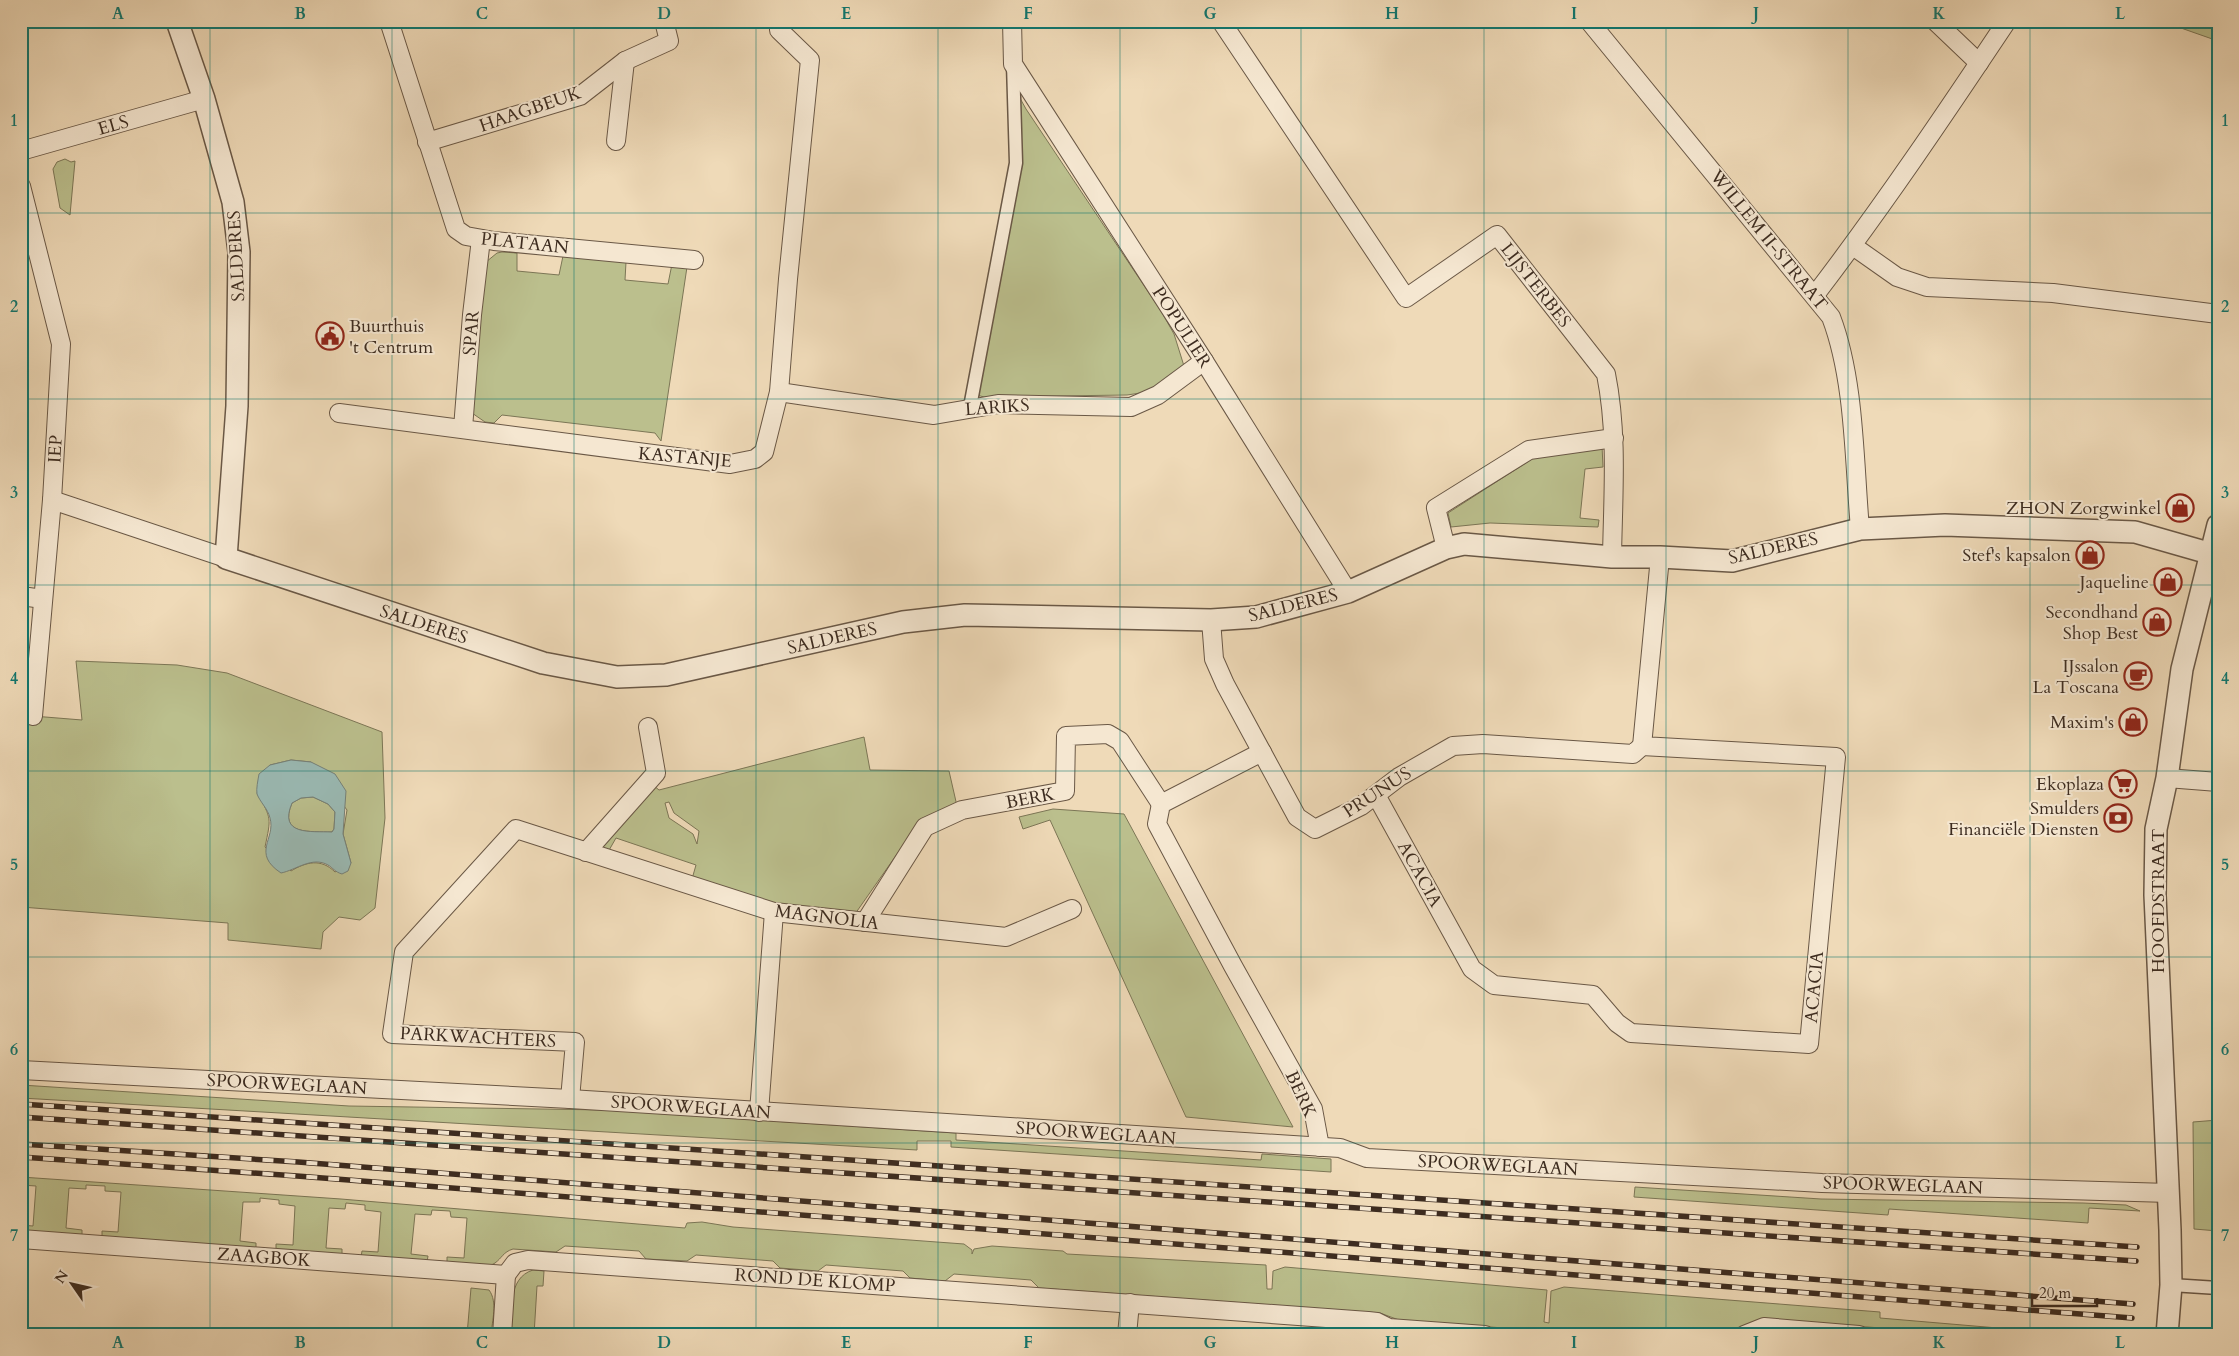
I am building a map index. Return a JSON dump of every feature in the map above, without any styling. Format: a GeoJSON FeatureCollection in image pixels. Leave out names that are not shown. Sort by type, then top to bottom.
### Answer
{"type":"FeatureCollection","features":[{"type":"Feature","properties":{"kind":"street","name":"SALDERES"},"geometry":{"type":"LineString","coordinates":[[177,21],[204,99],[233,202],[239,252],[237,406],[226,558]]}},
{"type":"Feature","properties":{"kind":"street","name":"PLATAAN"},"geometry":{"type":"LineString","coordinates":[[389,21],[456,229],[466,236],[481,239],[694,260]]}},
{"type":"Feature","properties":{"kind":"street","name":"HAAGBEUK"},"geometry":{"type":"LineString","coordinates":[[427,142],[580,96],[626,61],[669,41],[664,21]]}},
{"type":"Feature","properties":{"kind":"street","name":"KASTANJE"},"geometry":{"type":"LineString","coordinates":[[339,413],[730,464],[755,459],[764,452],[779,392],[788,279],[810,60],[779,30],[780,21]]}},
{"type":"Feature","properties":{"kind":"street"},"geometry":{"type":"LineString","coordinates":[[970,407],[1016,163],[1012,21]]}},
{"type":"Feature","properties":{"kind":"street","name":"LIJSTERBES"},"geometry":{"type":"LineString","coordinates":[[1221,21],[1406,298],[1497,235],[1606,374],[1612,403],[1614,438],[1612,557]]}},
{"type":"Feature","properties":{"kind":"street","name":"WILLEM II-STRAAT"},"geometry":{"type":"LineString","coordinates":[[1589,21],[1815,295],[1831,317],[1840,340],[1846,368],[1860,529]]}},
{"type":"Feature","properties":{"kind":"street"},"geometry":{"type":"LineString","coordinates":[[1935,21],[1979,63]]}},
{"type":"Feature","properties":{"kind":"street"},"geometry":{"type":"LineString","coordinates":[[1815,295],[1853,246],[1945,115],[2006,21]]}},
{"type":"Feature","properties":{"kind":"street"},"geometry":{"type":"LineString","coordinates":[[616,142],[626,61]]}},
{"type":"Feature","properties":{"kind":"street","name":"POPULIER"},"geometry":{"type":"LineString","coordinates":[[1013,64],[1204,361],[1348,592]]}},
{"type":"Feature","properties":{"kind":"street","name":"ELS"},"geometry":{"type":"LineString","coordinates":[[21,151],[204,99]]}},
{"type":"Feature","properties":{"kind":"street","name":"IEP"},"geometry":{"type":"LineString","coordinates":[[21,186],[60,344],[52,500],[33,716]]}},
{"type":"Feature","properties":{"kind":"street","name":"SPAR"},"geometry":{"type":"LineString","coordinates":[[463,428],[472,315],[481,239]]}},
{"type":"Feature","properties":{"kind":"street"},"geometry":{"type":"LineString","coordinates":[[1853,246],[1898,277],[1927,288],[2053,293],[2218,314]]}},
{"type":"Feature","properties":{"kind":"street","name":"LARIKS"},"geometry":{"type":"LineString","coordinates":[[779,392],[934,415],[970,407],[998,404],[1131,407],[1158,395],[1204,361]]}},
{"type":"Feature","properties":{"kind":"street"},"geometry":{"type":"LineString","coordinates":[[1446,548],[1436,508],[1529,450],[1614,438]]}},
{"type":"Feature","properties":{"kind":"street","name":"SALDERES"},"geometry":{"type":"LineString","coordinates":[[52,500],[543,663],[617,677],[666,675],[903,622],[965,615],[1211,620],[1256,617],[1348,592],[1446,548],[1464,544],[1612,557],[1660,557],[1732,561],[1860,529],[1945,525],[2135,532],[2212,554]]}},
{"type":"Feature","properties":{"kind":"street","name":"HOOFDSTRAAT"},"geometry":{"type":"LineString","coordinates":[[2167,1335],[2171,1285],[2169,1193],[2155,895],[2156,829],[2167,778],[2182,669],[2218,525]]}},
{"type":"Feature","properties":{"kind":"street"},"geometry":{"type":"LineString","coordinates":[[1642,746],[1660,557]]}},
{"type":"Feature","properties":{"kind":"street"},"geometry":{"type":"LineString","coordinates":[[21,596],[43,599]]}},
{"type":"Feature","properties":{"kind":"street","name":"PRUNUS"},"geometry":{"type":"LineString","coordinates":[[1211,620],[1214,659],[1297,817],[1315,829],[1361,806],[1399,777],[1453,746],[1483,744],[1633,754],[1642,746]]}},
{"type":"Feature","properties":{"kind":"street"},"geometry":{"type":"LineString","coordinates":[[586,852],[656,773],[648,727]]}},
{"type":"Feature","properties":{"kind":"street","name":"BERK"},"geometry":{"type":"LineString","coordinates":[[865,922],[925,826],[962,810],[1065,791],[1066,736],[1108,734],[1120,741],[1161,804],[1158,824],[1233,966],[1312,1109],[1320,1147]]}},
{"type":"Feature","properties":{"kind":"street","name":"ACACIA"},"geometry":{"type":"LineString","coordinates":[[1376,795],[1472,969],[1494,985],[1593,995],[1617,1023],[1631,1033],[1808,1044],[1836,757],[1642,746]]}},
{"type":"Feature","properties":{"kind":"street"},"geometry":{"type":"LineString","coordinates":[[1161,804],[1262,752]]}},
{"type":"Feature","properties":{"kind":"street"},"geometry":{"type":"LineString","coordinates":[[2167,778],[2218,782]]}},
{"type":"Feature","properties":{"kind":"street","name":"MAGNOLIA"},"geometry":{"type":"LineString","coordinates":[[516,829],[774,912],[1006,937],[1072,909]]}},
{"type":"Feature","properties":{"kind":"street","name":"PARKWACHTERS"},"geometry":{"type":"LineString","coordinates":[[516,829],[404,952],[392,1034],[575,1042],[570,1099]]}},
{"type":"Feature","properties":{"kind":"street"},"geometry":{"type":"LineString","coordinates":[[759,1112],[774,912]]}},
{"type":"Feature","properties":{"kind":"street","name":"SPOORWEGLAAN"},"geometry":{"type":"LineString","coordinates":[[21,1070],[570,1099],[1340,1148],[1367,1158],[1822,1183],[2169,1193]]}},
{"type":"Feature","properties":{"kind":"street","name":"ZAAGBOK"},"geometry":{"type":"LineString","coordinates":[[21,1239],[506,1275]]}},
{"type":"Feature","properties":{"kind":"street","name":"ROND DE KLOMP"},"geometry":{"type":"LineString","coordinates":[[506,1275],[515,1263],[528,1260],[1368,1321],[1384,1324],[1389,1331],[1485,1335]]}},
{"type":"Feature","properties":{"kind":"street"},"geometry":{"type":"LineString","coordinates":[[502,1335],[506,1275]]}},
{"type":"Feature","properties":{"kind":"street"},"geometry":{"type":"LineString","coordinates":[[2171,1285],[2218,1288]]}},
{"type":"Feature","properties":{"kind":"street"},"geometry":{"type":"LineString","coordinates":[[1127,1335],[1130,1304]]}},
{"type":"Feature","properties":{"kind":"street"},"geometry":{"type":"LineString","coordinates":[[1744,1335],[1764,1327],[1859,1335]]}},
{"type":"Feature","properties":{"kind":"green space"},"geometry":{"type":"Polygon","coordinates":[[[2161,21],[2218,21],[2218,41],[2161,21]]]}},
{"type":"Feature","properties":{"kind":"green space"},"geometry":{"type":"Polygon","coordinates":[[[1016,91],[1026,109],[1161,311],[1174,334],[1184,366],[1147,392],[1127,395],[984,397],[977,395],[1013,202],[1016,91]]]}},
{"type":"Feature","properties":{"kind":"green space"},"geometry":{"type":"Polygon","coordinates":[[[65,159],[71,162],[75,161],[70,215],[60,208],[53,169],[57,162],[65,159]]]}},
{"type":"Feature","properties":{"kind":"green space"},"geometry":{"type":"Polygon","coordinates":[[[497,253],[517,253],[517,271],[559,275],[563,256],[626,262],[625,280],[668,284],[672,264],[687,267],[661,441],[655,433],[502,415],[494,423],[485,422],[472,413],[471,403],[486,262],[497,253]]]}},
{"type":"Feature","properties":{"kind":"green space"},"geometry":{"type":"Polygon","coordinates":[[[1602,446],[1603,467],[1585,469],[1580,518],[1599,520],[1598,527],[1490,523],[1451,527],[1448,513],[1535,457],[1602,446]]]}},
{"type":"Feature","properties":{"kind":"green space"},"geometry":{"type":"Polygon","coordinates":[[[76,661],[177,665],[227,673],[382,732],[385,818],[375,908],[360,920],[339,917],[323,932],[321,949],[228,940],[228,923],[21,907],[21,719],[33,716],[82,720],[76,661]],[[291,760],[270,765],[257,793],[269,819],[265,847],[291,871],[302,865],[319,863],[335,872],[351,863],[343,834],[347,810],[311,762],[291,760]]]}},
{"type":"Feature","properties":{"kind":"green space"},"geometry":{"type":"Polygon","coordinates":[[[864,737],[870,770],[949,771],[957,806],[909,837],[855,914],[778,910],[692,879],[696,865],[616,838],[608,852],[600,846],[653,785],[659,790],[864,737]],[[669,802],[665,803],[669,818],[693,834],[697,844],[699,831],[674,813],[669,802]]]}},
{"type":"Feature","properties":{"kind":"green space"},"geometry":{"type":"Polygon","coordinates":[[[313,797],[328,804],[335,812],[334,829],[332,832],[298,829],[289,821],[292,803],[301,798],[313,797]]]}},
{"type":"Feature","properties":{"kind":"green space"},"geometry":{"type":"Polygon","coordinates":[[[1053,809],[1124,814],[1293,1127],[1186,1117],[1050,820],[1023,829],[1019,817],[1053,809]]]}},
{"type":"Feature","properties":{"kind":"green space"},"geometry":{"type":"Polygon","coordinates":[[[21,1085],[349,1106],[605,1110],[956,1133],[956,1140],[1261,1160],[1262,1154],[1331,1159],[1331,1172],[951,1147],[951,1141],[917,1141],[917,1150],[21,1098],[21,1085]]]}},
{"type":"Feature","properties":{"kind":"green space"},"geometry":{"type":"Polygon","coordinates":[[[2218,1120],[2218,1231],[2194,1229],[2193,1122],[2218,1120]]]}},
{"type":"Feature","properties":{"kind":"green space"},"geometry":{"type":"Polygon","coordinates":[[[21,1177],[341,1199],[685,1228],[687,1223],[702,1222],[733,1227],[964,1244],[972,1250],[972,1254],[974,1249],[992,1246],[1063,1251],[1067,1254],[1266,1265],[1267,1289],[1272,1289],[1273,1271],[1285,1267],[1547,1290],[1544,1322],[1549,1323],[1551,1291],[1564,1287],[1880,1312],[1880,1318],[2080,1335],[1978,1335],[1771,1320],[1751,1323],[1727,1335],[1595,1335],[1399,1320],[1380,1313],[1039,1288],[1031,1280],[954,1274],[945,1281],[910,1278],[903,1271],[826,1265],[818,1271],[780,1268],[773,1261],[696,1255],[687,1261],[646,1259],[639,1251],[565,1246],[556,1252],[513,1249],[495,1263],[484,1267],[447,1263],[447,1257],[464,1258],[467,1218],[451,1217],[450,1211],[432,1210],[431,1215],[415,1214],[411,1254],[428,1256],[427,1262],[361,1257],[362,1251],[378,1252],[381,1212],[365,1210],[365,1205],[346,1203],[345,1209],[329,1208],[326,1248],[342,1249],[342,1255],[276,1250],[276,1244],[293,1245],[295,1206],[279,1204],[279,1200],[260,1198],[260,1202],[243,1202],[240,1241],[256,1243],[256,1249],[102,1238],[102,1231],[118,1232],[121,1192],[105,1191],[105,1186],[86,1185],[86,1189],[69,1188],[66,1228],[82,1230],[82,1236],[21,1232],[21,1225],[33,1226],[36,1186],[21,1185],[21,1177]]]}},
{"type":"Feature","properties":{"kind":"green space"},"geometry":{"type":"Polygon","coordinates":[[[1635,1187],[1821,1199],[2126,1205],[2140,1211],[2089,1208],[2088,1223],[1889,1209],[1888,1215],[1634,1197],[1635,1187]]]}},
{"type":"Feature","properties":{"kind":"green space"},"geometry":{"type":"Polygon","coordinates":[[[533,1270],[544,1271],[543,1286],[537,1286],[534,1335],[511,1335],[515,1288],[525,1274],[533,1270]]]}},
{"type":"Feature","properties":{"kind":"green space"},"geometry":{"type":"Polygon","coordinates":[[[471,1288],[489,1290],[492,1295],[494,1312],[491,1335],[467,1335],[471,1288]]]}},
{"type":"Feature","properties":{"kind":"water"},"geometry":{"type":"Polygon","coordinates":[[[291,760],[311,762],[335,774],[346,791],[343,834],[351,863],[348,871],[342,874],[328,865],[316,862],[304,864],[281,873],[272,866],[267,859],[266,852],[271,826],[270,818],[257,794],[259,774],[270,765],[291,760]],[[313,797],[301,798],[292,803],[289,821],[293,826],[306,831],[332,832],[334,829],[335,812],[328,804],[313,797]]]}},
{"type":"Feature","properties":{"kind":"railway"},"geometry":{"type":"LineString","coordinates":[[21,1104],[2137,1247]]}},
{"type":"Feature","properties":{"kind":"railway"},"geometry":{"type":"LineString","coordinates":[[21,1117],[2136,1261]]}},
{"type":"Feature","properties":{"kind":"railway"},"geometry":{"type":"LineString","coordinates":[[21,1144],[298,1162],[2133,1304]]}},
{"type":"Feature","properties":{"kind":"railway"},"geometry":{"type":"LineString","coordinates":[[21,1157],[297,1176],[2132,1318]]}},
{"type":"Feature","properties":{"kind":"place","name":"Buurthuis 't Centrum"},"geometry":{"type":"Point","coordinates":[330,336]}},
{"type":"Feature","properties":{"kind":"place","name":"ZHON Zorgwinkel"},"geometry":{"type":"Point","coordinates":[2180,508]}},
{"type":"Feature","properties":{"kind":"place","name":"Stef's kapsalon"},"geometry":{"type":"Point","coordinates":[2090,555]}},
{"type":"Feature","properties":{"kind":"place","name":"Jaqueline"},"geometry":{"type":"Point","coordinates":[2168,582]}},
{"type":"Feature","properties":{"kind":"place","name":"Secondhand Shop Best"},"geometry":{"type":"Point","coordinates":[2157,622]}},
{"type":"Feature","properties":{"kind":"place","name":"IJssalon La Toscana"},"geometry":{"type":"Point","coordinates":[2138,676]}},
{"type":"Feature","properties":{"kind":"place","name":"Maxim's"},"geometry":{"type":"Point","coordinates":[2133,722]}},
{"type":"Feature","properties":{"kind":"place","name":"Ekoplaza"},"geometry":{"type":"Point","coordinates":[2123,784]}},
{"type":"Feature","properties":{"kind":"place","name":"Smulders Financiële Diensten"},"geometry":{"type":"Point","coordinates":[2118,818]}}]}
